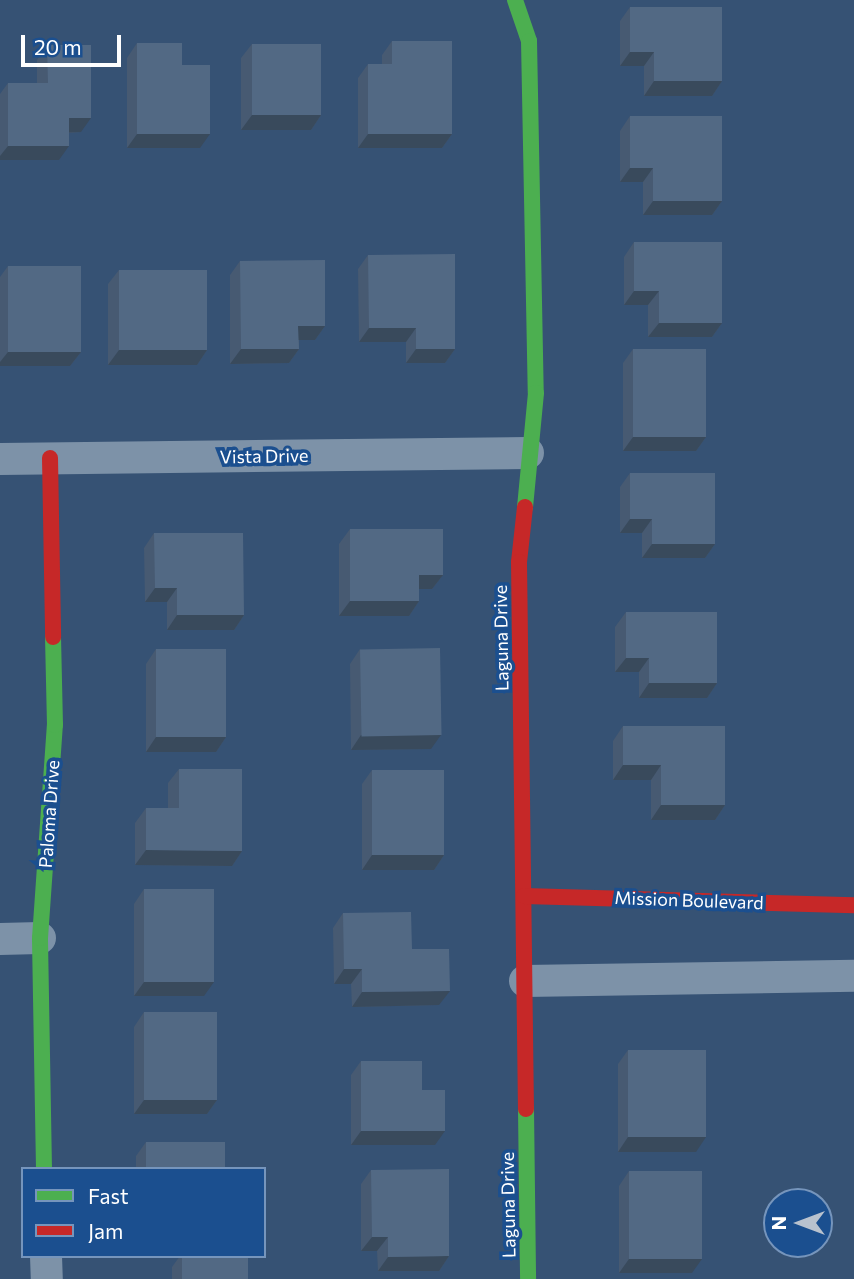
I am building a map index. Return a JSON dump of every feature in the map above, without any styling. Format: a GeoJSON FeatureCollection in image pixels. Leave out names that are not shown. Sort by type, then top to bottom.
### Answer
{"type":"FeatureCollection","features":[{"type":"Feature","properties":{"kind":"street","name":"Laguna Drive"},"geometry":{"type":"LineString","coordinates":[[515,0],[529,41],[536,393],[519,562],[528,1279]]}},
{"type":"Feature","properties":{"kind":"street","name":"Vista Drive"},"geometry":{"type":"LineString","coordinates":[[0,459],[528,453]]}},
{"type":"Feature","properties":{"kind":"street","name":"Paloma Drive"},"geometry":{"type":"LineString","coordinates":[[44,1167],[40,938],[55,725],[50,458]]}},
{"type":"Feature","properties":{"kind":"street","name":"Mission Boulevard"},"geometry":{"type":"LineString","coordinates":[[524,896],[854,905]]}},
{"type":"Feature","properties":{"kind":"street"},"geometry":{"type":"LineString","coordinates":[[0,939],[40,938]]}},
{"type":"Feature","properties":{"kind":"street"},"geometry":{"type":"LineString","coordinates":[[525,981],[854,976]]}},
{"type":"Feature","properties":{"kind":"street"},"geometry":{"type":"LineString","coordinates":[[46,1258],[47,1279]]}},
{"type":"Feature","properties":{"kind":"building"},"geometry":{"type":"Polygon","coordinates":[[[630,7],[722,7],[722,81],[654,81],[654,52],[630,52],[630,7]]]}},
{"type":"Feature","properties":{"kind":"building"},"geometry":{"type":"Polygon","coordinates":[[[392,41],[452,41],[452,134],[368,134],[368,64],[392,64],[392,41]]]}},
{"type":"Feature","properties":{"kind":"building"},"geometry":{"type":"Polygon","coordinates":[[[137,43],[182,43],[182,65],[210,65],[210,134],[137,134],[137,43]]]}},
{"type":"Feature","properties":{"kind":"building"},"geometry":{"type":"Polygon","coordinates":[[[252,44],[321,44],[321,115],[252,115],[252,44]]]}},
{"type":"Feature","properties":{"kind":"building"},"geometry":{"type":"Polygon","coordinates":[[[47,45],[91,45],[91,118],[69,118],[69,146],[8,146],[8,83],[48,83],[47,45]]]}},
{"type":"Feature","properties":{"kind":"building"},"geometry":{"type":"Polygon","coordinates":[[[630,116],[722,116],[722,201],[653,201],[653,168],[630,168],[630,116]]]}},
{"type":"Feature","properties":{"kind":"building"},"geometry":{"type":"Polygon","coordinates":[[[634,242],[722,242],[722,323],[659,323],[659,291],[634,291],[634,242]]]}},
{"type":"Feature","properties":{"kind":"building"},"geometry":{"type":"Polygon","coordinates":[[[455,254],[455,349],[416,349],[416,328],[369,328],[368,255],[455,254]]]}},
{"type":"Feature","properties":{"kind":"building"},"geometry":{"type":"Polygon","coordinates":[[[325,260],[325,326],[298,326],[299,349],[241,349],[240,261],[325,260]]]}},
{"type":"Feature","properties":{"kind":"building"},"geometry":{"type":"Polygon","coordinates":[[[8,266],[81,266],[81,352],[8,352],[8,266]]]}},
{"type":"Feature","properties":{"kind":"building"},"geometry":{"type":"Polygon","coordinates":[[[119,270],[207,270],[207,350],[119,350],[119,270]]]}},
{"type":"Feature","properties":{"kind":"building"},"geometry":{"type":"Polygon","coordinates":[[[633,349],[706,349],[706,437],[633,437],[633,349]]]}},
{"type":"Feature","properties":{"kind":"building"},"geometry":{"type":"Polygon","coordinates":[[[630,473],[715,473],[715,544],[652,544],[652,519],[630,519],[630,473]]]}},
{"type":"Feature","properties":{"kind":"building"},"geometry":{"type":"Polygon","coordinates":[[[350,529],[443,529],[443,575],[419,575],[419,601],[350,601],[350,529]]]}},
{"type":"Feature","properties":{"kind":"building"},"geometry":{"type":"Polygon","coordinates":[[[154,533],[243,533],[244,615],[177,615],[177,588],[155,588],[154,533]]]}},
{"type":"Feature","properties":{"kind":"building"},"geometry":{"type":"Polygon","coordinates":[[[626,612],[717,612],[717,683],[649,683],[649,658],[626,658],[626,612]]]}},
{"type":"Feature","properties":{"kind":"building"},"geometry":{"type":"Polygon","coordinates":[[[440,648],[442,735],[362,736],[360,649],[440,648]]]}},
{"type":"Feature","properties":{"kind":"building"},"geometry":{"type":"Polygon","coordinates":[[[156,649],[226,649],[226,737],[156,737],[156,649]]]}},
{"type":"Feature","properties":{"kind":"building"},"geometry":{"type":"Polygon","coordinates":[[[623,726],[725,726],[725,805],[661,805],[661,765],[623,765],[623,726]]]}},
{"type":"Feature","properties":{"kind":"building"},"geometry":{"type":"Polygon","coordinates":[[[179,769],[242,769],[242,851],[146,850],[146,808],[179,808],[179,769]]]}},
{"type":"Feature","properties":{"kind":"building"},"geometry":{"type":"Polygon","coordinates":[[[372,770],[444,770],[444,855],[372,855],[372,770]]]}},
{"type":"Feature","properties":{"kind":"building"},"geometry":{"type":"Polygon","coordinates":[[[144,889],[214,889],[214,982],[144,982],[144,889]]]}},
{"type":"Feature","properties":{"kind":"building"},"geometry":{"type":"Polygon","coordinates":[[[411,912],[412,949],[449,949],[450,991],[362,992],[362,969],[344,969],[343,913],[411,912]]]}},
{"type":"Feature","properties":{"kind":"building"},"geometry":{"type":"Polygon","coordinates":[[[144,1012],[217,1012],[217,1100],[144,1100],[144,1012]]]}},
{"type":"Feature","properties":{"kind":"building"},"geometry":{"type":"Polygon","coordinates":[[[628,1050],[706,1050],[706,1137],[628,1137],[628,1050]]]}},
{"type":"Feature","properties":{"kind":"building"},"geometry":{"type":"Polygon","coordinates":[[[361,1061],[422,1061],[422,1090],[445,1090],[445,1131],[361,1131],[361,1061]]]}},
{"type":"Feature","properties":{"kind":"building"},"geometry":{"type":"Polygon","coordinates":[[[146,1142],[225,1142],[225,1167],[146,1167],[146,1142]]]}},
{"type":"Feature","properties":{"kind":"building"},"geometry":{"type":"Polygon","coordinates":[[[449,1169],[449,1256],[388,1257],[388,1237],[372,1237],[371,1170],[449,1169]]]}},
{"type":"Feature","properties":{"kind":"building"},"geometry":{"type":"Polygon","coordinates":[[[629,1171],[702,1171],[702,1259],[629,1259],[629,1171]]]}},
{"type":"Feature","properties":{"kind":"building"},"geometry":{"type":"Polygon","coordinates":[[[182,1258],[248,1258],[248,1279],[182,1279],[182,1258]]]}},
{"type":"Feature","properties":{"kind":"traffic: fast"},"geometry":{"type":"LineString","coordinates":[[515,0],[529,41],[536,393],[525,507]]}},
{"type":"Feature","properties":{"kind":"traffic: fast"},"geometry":{"type":"LineString","coordinates":[[44,1167],[40,938],[55,725],[53,637]]}},
{"type":"Feature","properties":{"kind":"traffic: fast"},"geometry":{"type":"LineString","coordinates":[[526,1109],[528,1279]]}},
{"type":"Feature","properties":{"kind":"traffic: jam"},"geometry":{"type":"LineString","coordinates":[[50,458],[53,637]]}},
{"type":"Feature","properties":{"kind":"traffic: jam"},"geometry":{"type":"LineString","coordinates":[[525,507],[519,562],[526,1109]]}},
{"type":"Feature","properties":{"kind":"traffic: jam"},"geometry":{"type":"LineString","coordinates":[[524,896],[854,905]]}}]}
